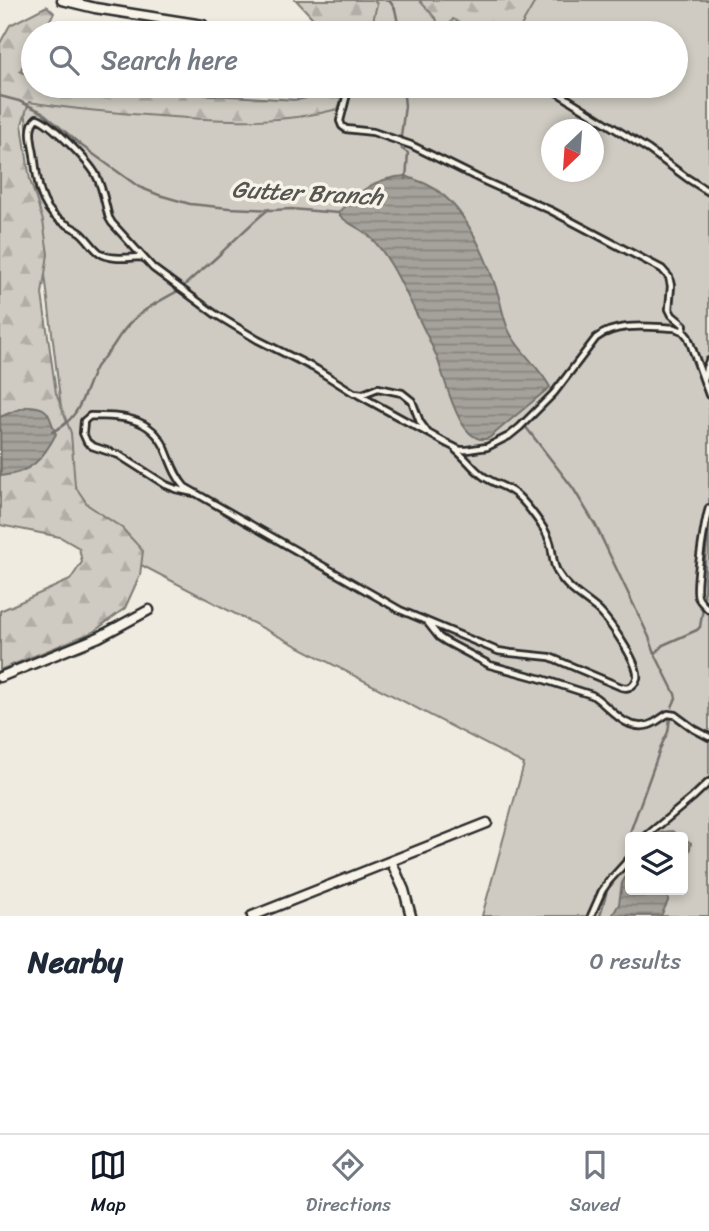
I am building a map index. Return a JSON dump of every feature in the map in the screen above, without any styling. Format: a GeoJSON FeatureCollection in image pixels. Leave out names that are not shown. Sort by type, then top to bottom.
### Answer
{"type":"FeatureCollection","features":[{"type":"Feature","properties":{"kind":"street"},"geometry":{"type":"LineString","coordinates":[[62,0],[178,21]]}},
{"type":"Feature","properties":{"kind":"street"},"geometry":{"type":"LineString","coordinates":[[0,677],[99,637],[149,610]]}},
{"type":"Feature","properties":{"kind":"street"},"geometry":{"type":"LineString","coordinates":[[252,916],[487,823]]}},
{"type":"Feature","properties":{"kind":"street"},"geometry":{"type":"LineString","coordinates":[[391,861],[404,890],[411,916]]}},
{"type":"Feature","properties":{"kind":"lane"},"geometry":{"type":"LineString","coordinates":[[345,98],[340,121],[346,129],[373,132],[411,145],[550,210],[662,269],[669,277],[671,286],[669,309],[684,326],[682,331]]}},
{"type":"Feature","properties":{"kind":"lane"},"geometry":{"type":"LineString","coordinates":[[566,98],[649,149],[709,192]]}},
{"type":"Feature","properties":{"kind":"lane"},"geometry":{"type":"LineString","coordinates":[[143,257],[114,258],[103,255],[81,233],[52,214],[39,186],[32,141],[33,121],[42,119],[88,164],[97,177],[112,223],[169,281],[258,341],[316,369],[453,447],[482,476],[508,488],[521,499],[548,536],[552,560],[558,573],[565,583],[600,611],[634,662],[637,670],[636,681],[631,687],[621,687],[550,657],[498,650],[400,610],[185,487],[178,480],[160,439],[144,425],[133,419],[116,416],[90,416],[84,421],[83,433],[92,446],[119,455],[166,485],[194,493]]}},
{"type":"Feature","properties":{"kind":"lane"},"geometry":{"type":"LineString","coordinates":[[453,447],[467,450],[487,447],[509,436],[544,404],[590,344],[605,332],[616,328],[658,327],[682,331],[688,337],[709,395]]}},
{"type":"Feature","properties":{"kind":"lane"},"geometry":{"type":"LineString","coordinates":[[704,379],[709,361]]}},
{"type":"Feature","properties":{"kind":"lane"},"geometry":{"type":"LineString","coordinates":[[357,394],[378,388],[402,393],[412,401],[428,433]]}},
{"type":"Feature","properties":{"kind":"lane"},"geometry":{"type":"LineString","coordinates":[[709,508],[697,586],[698,597],[709,610]]}},
{"type":"Feature","properties":{"kind":"lane"},"geometry":{"type":"LineString","coordinates":[[428,622],[439,637],[490,665],[592,695],[629,724],[645,726],[668,714],[675,715],[709,737]]}},
{"type":"Feature","properties":{"kind":"lane"},"geometry":{"type":"LineString","coordinates":[[651,832],[709,782]]}},
{"type":"Feature","properties":{"kind":"lane"},"geometry":{"type":"LineString","coordinates":[[591,916],[602,891],[625,864]]}},
{"type":"Feature","properties":{"kind":"green space"},"geometry":{"type":"Polygon","coordinates":[[[296,0],[374,0],[377,4],[373,21],[316,21],[296,0]]]}},
{"type":"Feature","properties":{"kind":"green space"},"geometry":{"type":"Polygon","coordinates":[[[307,0],[709,0],[709,916],[482,916],[524,764],[76,531],[24,98],[97,98],[318,113],[324,98],[688,98],[688,21],[327,21],[307,0]]]}},
{"type":"Feature","properties":{"kind":"green space"},"geometry":{"type":"Polygon","coordinates":[[[419,0],[536,0],[524,21],[437,20],[419,0]]]}},
{"type":"Feature","properties":{"kind":"green space"},"geometry":{"type":"Polygon","coordinates":[[[47,6],[54,13],[49,21],[21,21],[21,98],[342,98],[338,109],[317,114],[235,120],[155,116],[29,102],[22,124],[30,180],[43,221],[48,254],[42,294],[56,393],[71,433],[75,486],[88,505],[122,528],[143,551],[140,575],[125,608],[93,632],[0,670],[0,611],[70,580],[82,562],[79,548],[60,537],[0,525],[0,43],[10,25],[47,6]]]}},
{"type":"Feature","properties":{"kind":"shaded area"},"geometry":{"type":"Polygon","coordinates":[[[406,176],[440,192],[462,216],[487,263],[515,342],[550,387],[489,438],[478,438],[469,433],[461,422],[431,343],[384,253],[367,234],[338,213],[368,187],[386,179],[406,176]]]}},
{"type":"Feature","properties":{"kind":"shaded area"},"geometry":{"type":"Polygon","coordinates":[[[29,406],[46,411],[56,434],[35,463],[20,472],[1,476],[0,417],[29,406]]]}},
{"type":"Feature","properties":{"kind":"shaded area"},"geometry":{"type":"Polygon","coordinates":[[[625,878],[625,895],[668,895],[661,916],[612,916],[619,904],[625,878]]]}},
{"type":"Feature","properties":{"kind":"waterway"},"geometry":{"type":"LineString","coordinates":[[389,0],[395,9],[398,21]]}},
{"type":"Feature","properties":{"kind":"waterway","name":"Gutter Branch"},"geometry":{"type":"LineString","coordinates":[[0,96],[42,112],[82,146],[139,187],[159,195],[190,204],[229,208],[338,213]]}},
{"type":"Feature","properties":{"kind":"waterway"},"geometry":{"type":"LineString","coordinates":[[401,136],[404,98]]}},
{"type":"Feature","properties":{"kind":"waterway"},"geometry":{"type":"LineString","coordinates":[[401,145],[408,153],[406,179]]}},
{"type":"Feature","properties":{"kind":"waterway"},"geometry":{"type":"LineString","coordinates":[[183,287],[269,209]]}},
{"type":"Feature","properties":{"kind":"waterway"},"geometry":{"type":"LineString","coordinates":[[52,432],[70,420],[96,367],[127,327],[149,308],[178,291]]}},
{"type":"Feature","properties":{"kind":"waterway","name":"Gutter Branch"},"geometry":{"type":"LineString","coordinates":[[525,426],[573,488],[596,526],[675,694],[672,707]]}},
{"type":"Feature","properties":{"kind":"waterway"},"geometry":{"type":"LineString","coordinates":[[704,600],[709,521]]}},
{"type":"Feature","properties":{"kind":"waterway"},"geometry":{"type":"LineString","coordinates":[[655,654],[663,645],[697,630],[700,627],[703,608]]}},
{"type":"Feature","properties":{"kind":"waterway","name":"Gutter Branch"},"geometry":{"type":"LineString","coordinates":[[630,832],[668,732],[670,718]]}},
{"type":"Feature","properties":{"kind":"waterway","name":"Gutter Branch"},"geometry":{"type":"LineString","coordinates":[[600,916],[608,887],[613,884]]}}]}
